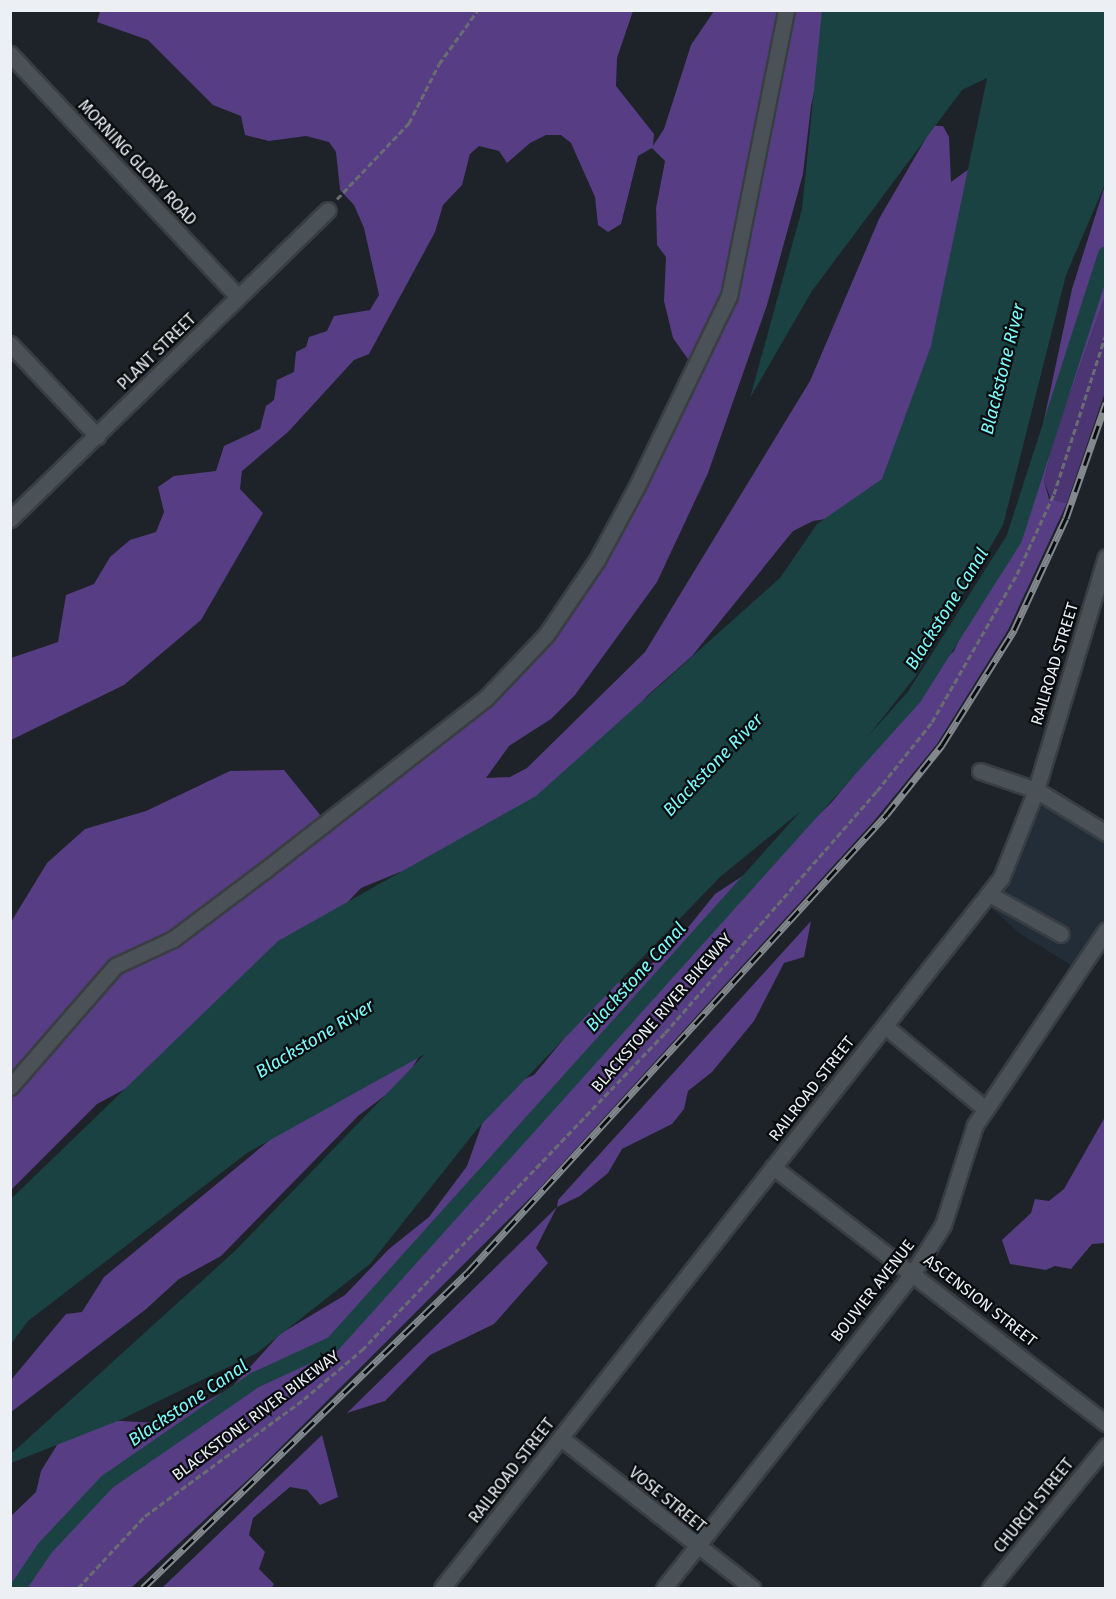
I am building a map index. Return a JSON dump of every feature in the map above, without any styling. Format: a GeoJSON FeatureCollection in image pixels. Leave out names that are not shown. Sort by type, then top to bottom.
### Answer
{"type":"FeatureCollection","features":[{"type":"Feature","properties":{"kind":"street"},"geometry":{"type":"LineString","coordinates":[[10,1087],[115,966],[173,939],[265,870],[485,699],[546,635],[597,560],[636,488],[729,296],[786,10]]}},
{"type":"Feature","properties":{"kind":"street","name":"MORNING GLORY ROAD"},"geometry":{"type":"LineString","coordinates":[[10,54],[238,297]]}},
{"type":"Feature","properties":{"kind":"street","name":"PLANT STREET"},"geometry":{"type":"LineString","coordinates":[[10,519],[328,210]]}},
{"type":"Feature","properties":{"kind":"street"},"geometry":{"type":"LineString","coordinates":[[10,344],[97,436]]}},
{"type":"Feature","properties":{"kind":"street","name":"RAILROAD STREET"},"geometry":{"type":"LineString","coordinates":[[442,1588],[989,894],[1018,843],[1106,557]]}},
{"type":"Feature","properties":{"kind":"street"},"geometry":{"type":"LineString","coordinates":[[980,771],[1036,790],[1106,833]]}},
{"type":"Feature","properties":{"kind":"street"},"geometry":{"type":"LineString","coordinates":[[989,894],[1061,934]]}},
{"type":"Feature","properties":{"kind":"street","name":"BOUVIER AVENUE"},"geometry":{"type":"LineString","coordinates":[[664,1588],[915,1271],[944,1225],[968,1143],[984,1108],[1106,930]]}},
{"type":"Feature","properties":{"kind":"street"},"geometry":{"type":"LineString","coordinates":[[885,1026],[984,1108]]}},
{"type":"Feature","properties":{"kind":"street","name":"ASCENSION STREET"},"geometry":{"type":"LineString","coordinates":[[773,1167],[915,1271],[1106,1423]]}},
{"type":"Feature","properties":{"kind":"street","name":"VOSE STREET"},"geometry":{"type":"LineString","coordinates":[[561,1438],[695,1546],[752,1588]]}},
{"type":"Feature","properties":{"kind":"street","name":"CHURCH STREET"},"geometry":{"type":"LineString","coordinates":[[990,1588],[1106,1446]]}},
{"type":"Feature","properties":{"kind":"path"},"geometry":{"type":"LineString","coordinates":[[328,210],[409,123],[439,64],[478,10]]}},
{"type":"Feature","properties":{"kind":"path","name":"BLACKSTONE RIVER BIKEWAY"},"geometry":{"type":"LineString","coordinates":[[78,1588],[145,1516],[304,1399],[362,1350],[665,1033],[878,791],[932,722],[1017,574],[1054,494],[1106,334]]}},
{"type":"Feature","properties":{"kind":"shaded area"},"geometry":{"type":"Polygon","coordinates":[[[100,11],[633,11],[617,58],[616,86],[654,134],[653,146],[664,129],[691,45],[714,11],[832,11],[811,106],[803,174],[767,305],[708,473],[657,582],[575,695],[551,719],[509,746],[486,778],[510,777],[527,768],[645,652],[810,381],[879,219],[933,126],[943,126],[949,137],[951,182],[973,166],[967,204],[960,217],[963,284],[877,511],[813,521],[793,531],[692,656],[648,695],[579,770],[451,866],[400,872],[361,888],[324,927],[125,1089],[97,1104],[11,1190],[11,922],[47,863],[85,829],[146,811],[230,771],[284,770],[325,821],[425,746],[553,624],[695,369],[673,338],[664,301],[666,257],[657,245],[656,208],[665,161],[652,148],[638,156],[621,224],[608,232],[598,225],[595,197],[571,143],[561,135],[546,135],[530,143],[507,163],[499,151],[479,146],[470,154],[462,185],[443,205],[435,232],[369,354],[354,360],[288,432],[242,471],[240,489],[263,513],[201,620],[124,685],[11,740],[11,658],[58,642],[66,595],[94,584],[110,557],[130,540],[156,532],[164,512],[158,487],[174,476],[216,471],[224,446],[260,429],[266,406],[274,400],[277,380],[294,372],[296,352],[306,347],[309,337],[327,331],[334,316],[370,310],[379,295],[364,228],[354,205],[340,190],[336,152],[329,142],[306,136],[269,141],[245,135],[241,116],[213,105],[148,40],[97,22],[100,11]]]}},
{"type":"Feature","properties":{"kind":"shaded area"},"geometry":{"type":"Polygon","coordinates":[[[1105,185],[1105,297],[1054,439],[1044,481],[1049,499],[1067,503],[1008,630],[937,744],[874,821],[540,1188],[254,1474],[131,1588],[11,1588],[10,1517],[36,1492],[41,1471],[65,1432],[83,1419],[159,1423],[210,1399],[231,1388],[280,1334],[345,1295],[389,1249],[429,1217],[467,1166],[493,1093],[534,1075],[605,989],[647,968],[682,935],[715,894],[781,851],[831,803],[879,745],[915,689],[954,651],[966,623],[1003,568],[1031,481],[1072,289],[1105,185]]]}},
{"type":"Feature","properties":{"kind":"shaded area"},"geometry":{"type":"Polygon","coordinates":[[[1105,297],[1105,392],[1067,503],[1051,500],[1044,481],[1054,439],[1105,297]]]}},
{"type":"Feature","properties":{"kind":"shaded area"},"geometry":{"type":"Polygon","coordinates":[[[1038,795],[1105,831],[1105,939],[1082,972],[1019,933],[988,905],[1021,854],[1038,795]]]}},
{"type":"Feature","properties":{"kind":"shaded area"},"geometry":{"type":"Polygon","coordinates":[[[811,921],[804,957],[784,963],[754,1021],[712,1072],[688,1091],[684,1109],[672,1124],[622,1149],[608,1173],[580,1196],[557,1207],[558,1200],[811,921]]]}},
{"type":"Feature","properties":{"kind":"shaded area"},"geometry":{"type":"Polygon","coordinates":[[[423,1050],[404,1081],[358,1116],[221,1256],[179,1279],[145,1310],[11,1412],[11,1380],[66,1314],[82,1312],[104,1277],[317,1101],[423,1050]]]}},
{"type":"Feature","properties":{"kind":"shaded area"},"geometry":{"type":"Polygon","coordinates":[[[1105,1117],[1105,1243],[1092,1244],[1071,1269],[1055,1266],[1046,1270],[1010,1264],[1002,1240],[1031,1213],[1035,1199],[1049,1201],[1064,1189],[1105,1117]]]}},
{"type":"Feature","properties":{"kind":"shaded area"},"geometry":{"type":"Polygon","coordinates":[[[557,1207],[536,1248],[548,1263],[494,1324],[430,1355],[385,1401],[347,1413],[557,1207]]]}},
{"type":"Feature","properties":{"kind":"shaded area"},"geometry":{"type":"Polygon","coordinates":[[[322,1435],[338,1497],[320,1505],[307,1490],[290,1487],[253,1518],[249,1535],[265,1552],[259,1569],[274,1584],[272,1588],[162,1588],[322,1435]]]}},
{"type":"Feature","properties":{"kind":"water","name":"Blackstone River"},"geometry":{"type":"Polygon","coordinates":[[[822,10],[1105,11],[1105,184],[1066,275],[1003,525],[915,677],[823,793],[720,877],[478,1128],[370,1264],[257,1353],[120,1420],[11,1463],[11,1454],[236,1250],[425,1054],[247,1153],[28,1321],[11,1344],[11,1199],[278,941],[536,796],[780,578],[817,524],[882,479],[931,346],[987,78],[962,90],[812,291],[750,398],[802,209],[822,10]]]}},
{"type":"Feature","properties":{"kind":"waterway","name":"Blackstone Canal"},"geometry":{"type":"LineString","coordinates":[[18,1588],[45,1548],[107,1482],[255,1380],[333,1344],[914,697],[1014,539],[1106,254]]}},
{"type":"Feature","properties":{"kind":"railway"},"geometry":{"type":"LineString","coordinates":[[143,1588],[468,1272],[886,815],[942,745],[1014,630],[1066,518],[1106,403]]}}]}
